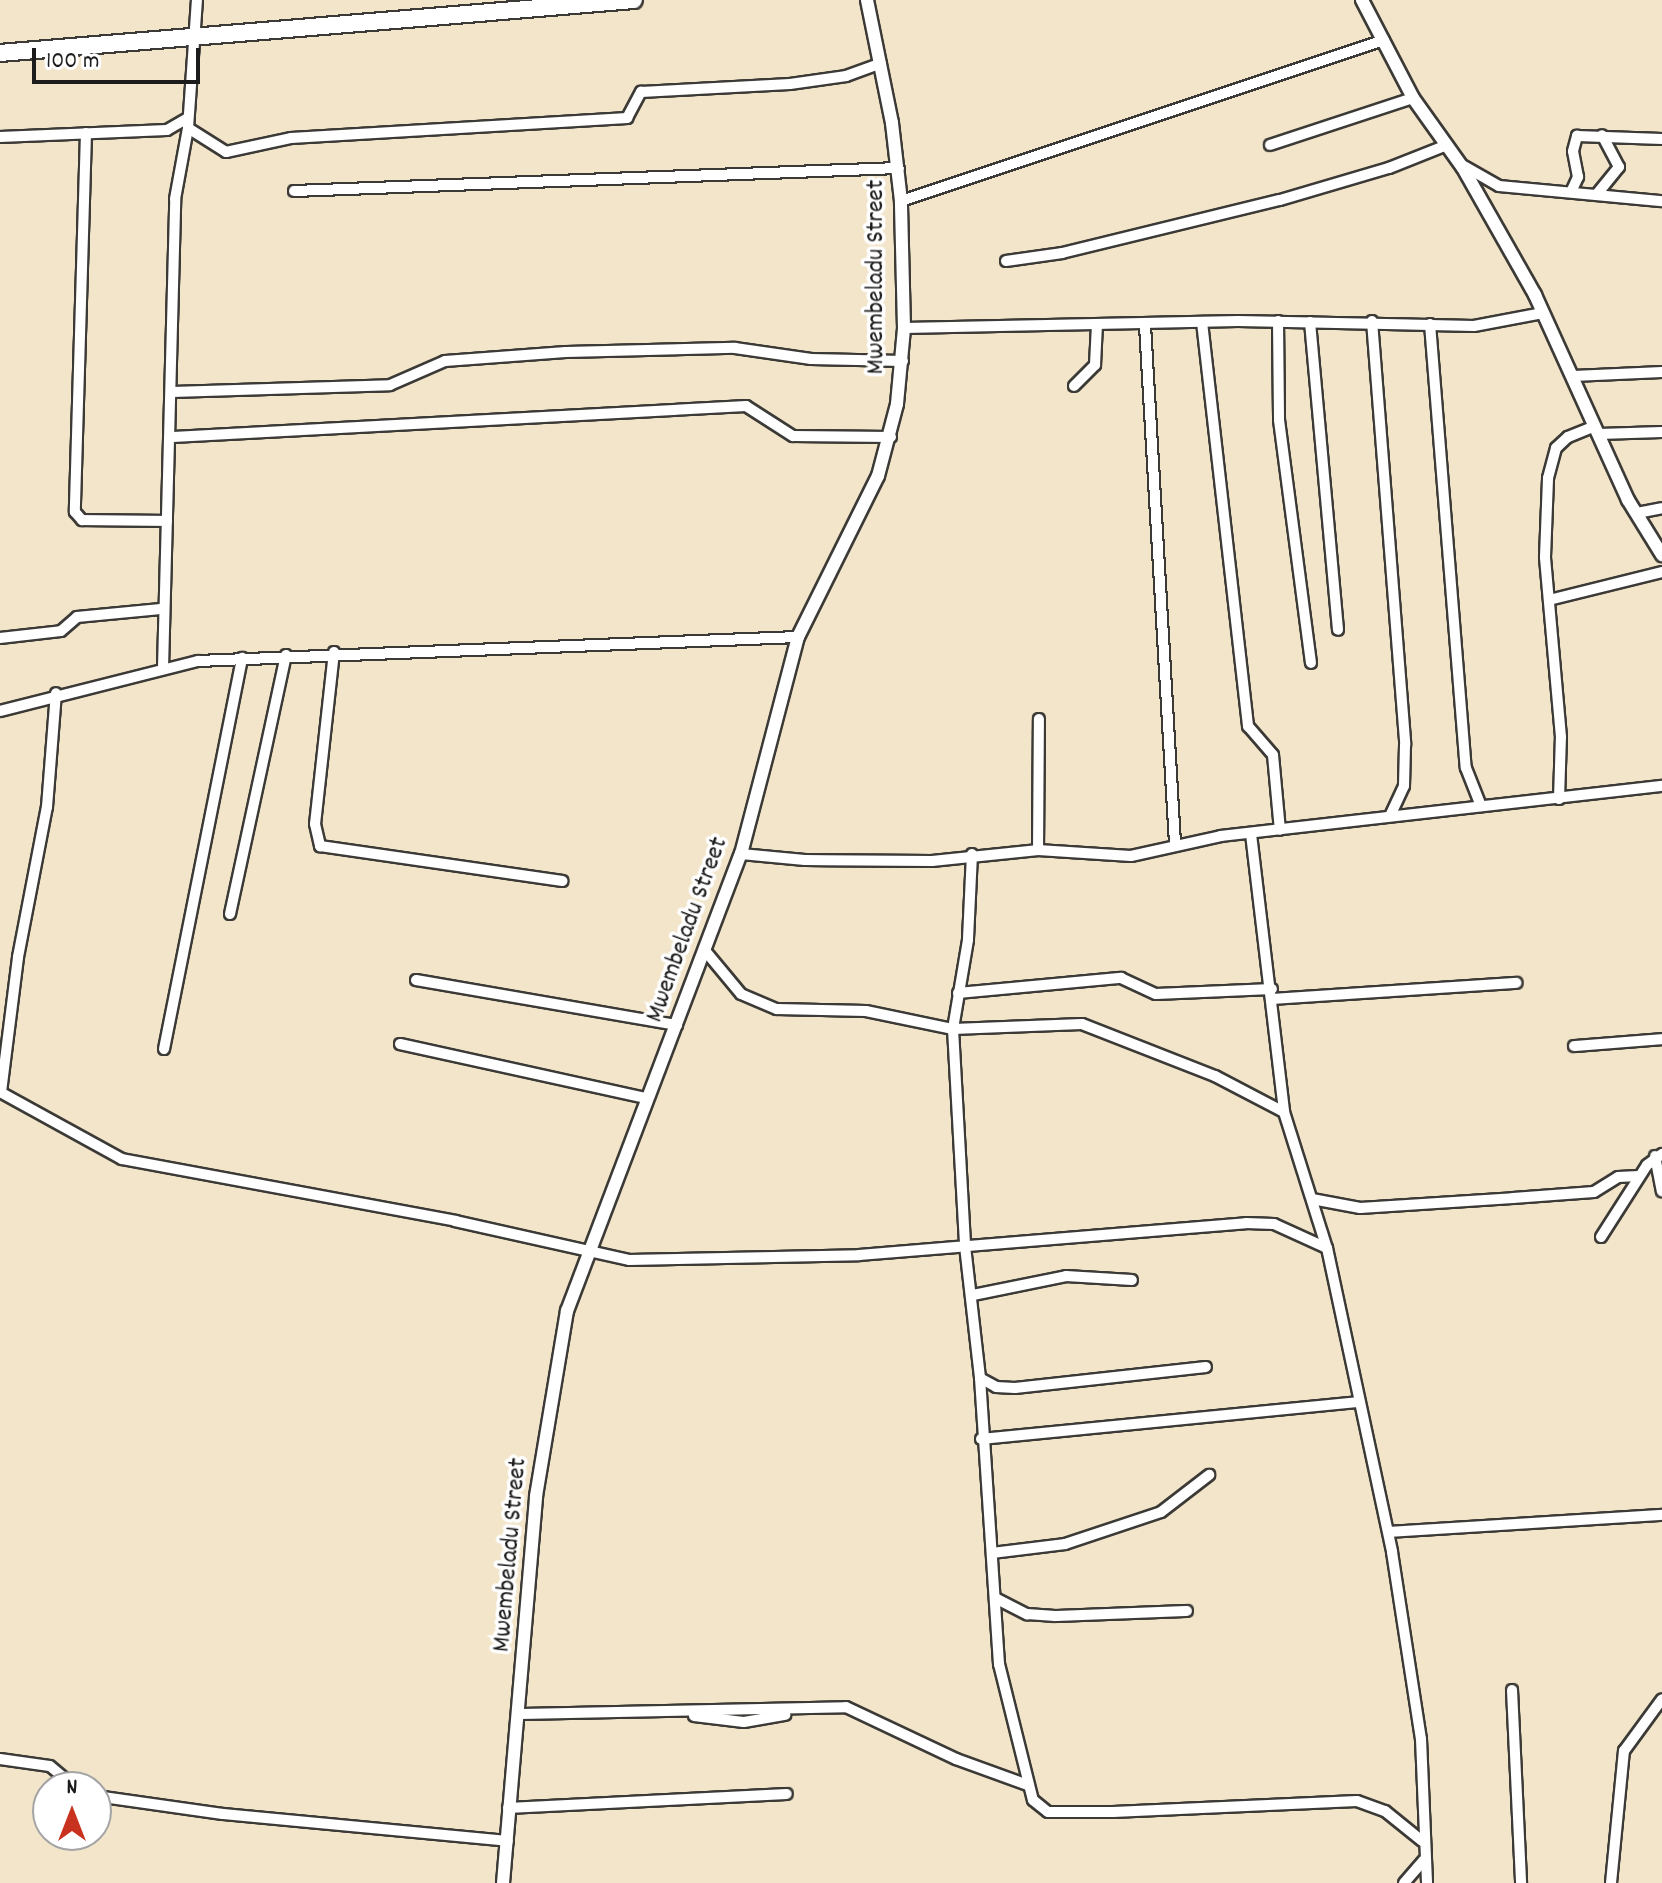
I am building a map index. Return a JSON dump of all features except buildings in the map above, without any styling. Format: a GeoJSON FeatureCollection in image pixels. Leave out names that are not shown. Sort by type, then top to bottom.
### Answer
{"type":"FeatureCollection","features":[{"type":"Feature","properties":{"kind":"main road"},"geometry":{"type":"LineString","coordinates":[[0,53],[634,0]]}},
{"type":"Feature","properties":{"kind":"street"},"geometry":{"type":"LineString","coordinates":[[163,668],[161,609],[173,437],[175,199],[188,123],[197,0]]}},
{"type":"Feature","properties":{"kind":"street","name":"Mwembeladu Street"},"geometry":{"type":"LineString","coordinates":[[503,1883],[508,1808],[521,1714],[536,1496],[549,1395],[567,1311],[646,1098],[707,953],[741,854],[798,637],[859,520],[891,437],[903,361],[901,201],[899,168],[867,0]]}},
{"type":"Feature","properties":{"kind":"street"},"geometry":{"type":"LineString","coordinates":[[1362,0],[1413,98],[1460,162],[1543,313],[1637,513],[1662,555]]}},
{"type":"Feature","properties":{"kind":"street"},"geometry":{"type":"LineString","coordinates":[[901,201],[1384,40]]}},
{"type":"Feature","properties":{"kind":"street"},"geometry":{"type":"LineString","coordinates":[[188,123],[226,152],[291,138],[627,118],[641,92],[790,84],[846,76],[881,63]]}},
{"type":"Feature","properties":{"kind":"street"},"geometry":{"type":"LineString","coordinates":[[1270,145],[1413,98]]}},
{"type":"Feature","properties":{"kind":"street"},"geometry":{"type":"LineString","coordinates":[[0,137],[167,130],[188,123]]}},
{"type":"Feature","properties":{"kind":"street"},"geometry":{"type":"LineString","coordinates":[[86,133],[75,512],[82,520],[167,521]]}},
{"type":"Feature","properties":{"kind":"street"},"geometry":{"type":"LineString","coordinates":[[1571,192],[1578,177],[1574,139],[1602,135],[1662,139]]}},
{"type":"Feature","properties":{"kind":"street"},"geometry":{"type":"LineString","coordinates":[[1597,194],[1619,167],[1602,135]]}},
{"type":"Feature","properties":{"kind":"street"},"geometry":{"type":"LineString","coordinates":[[1006,261],[1062,253],[1280,200],[1389,168],[1447,145]]}},
{"type":"Feature","properties":{"kind":"street"},"geometry":{"type":"LineString","coordinates":[[1460,162],[1499,186],[1662,201]]}},
{"type":"Feature","properties":{"kind":"street"},"geometry":{"type":"LineString","coordinates":[[294,191],[899,168]]}},
{"type":"Feature","properties":{"kind":"street"},"geometry":{"type":"LineString","coordinates":[[904,328],[1278,321],[1496,324],[1543,313]]}},
{"type":"Feature","properties":{"kind":"street"},"geometry":{"type":"LineString","coordinates":[[1278,321],[1279,420],[1311,663]]}},
{"type":"Feature","properties":{"kind":"street"},"geometry":{"type":"LineString","coordinates":[[1372,321],[1405,745],[1404,786],[1391,814]]}},
{"type":"Feature","properties":{"kind":"street"},"geometry":{"type":"LineString","coordinates":[[1202,322],[1248,726],[1273,755],[1280,830]]}},
{"type":"Feature","properties":{"kind":"street"},"geometry":{"type":"LineString","coordinates":[[1310,322],[1338,630]]}},
{"type":"Feature","properties":{"kind":"street"},"geometry":{"type":"LineString","coordinates":[[1074,386],[1095,365],[1097,324]]}},
{"type":"Feature","properties":{"kind":"street"},"geometry":{"type":"LineString","coordinates":[[1430,324],[1466,768],[1481,806]]}},
{"type":"Feature","properties":{"kind":"street"},"geometry":{"type":"LineString","coordinates":[[1145,325],[1175,843]]}},
{"type":"Feature","properties":{"kind":"street"},"geometry":{"type":"LineString","coordinates":[[172,392],[390,385],[445,361],[566,352],[735,348],[811,359],[903,361]]}},
{"type":"Feature","properties":{"kind":"street"},"geometry":{"type":"LineString","coordinates":[[1573,376],[1662,372]]}},
{"type":"Feature","properties":{"kind":"street"},"geometry":{"type":"LineString","coordinates":[[173,437],[746,406],[793,436],[891,437]]}},
{"type":"Feature","properties":{"kind":"street"},"geometry":{"type":"LineString","coordinates":[[1559,799],[1561,737],[1549,600],[1548,478],[1556,448],[1568,437],[1597,430],[1662,432]]}},
{"type":"Feature","properties":{"kind":"street"},"geometry":{"type":"LineString","coordinates":[[1637,513],[1662,508]]}},
{"type":"Feature","properties":{"kind":"street"},"geometry":{"type":"LineString","coordinates":[[1549,600],[1662,572]]}},
{"type":"Feature","properties":{"kind":"street"},"geometry":{"type":"LineString","coordinates":[[0,638],[61,631],[77,617],[161,609]]}},
{"type":"Feature","properties":{"kind":"street"},"geometry":{"type":"LineString","coordinates":[[0,711],[56,693],[163,668],[242,658],[334,652],[529,651],[798,637]]}},
{"type":"Feature","properties":{"kind":"street"},"geometry":{"type":"LineString","coordinates":[[334,652],[315,824],[320,846],[562,881]]}},
{"type":"Feature","properties":{"kind":"street"},"geometry":{"type":"LineString","coordinates":[[230,914],[286,655]]}},
{"type":"Feature","properties":{"kind":"street"},"geometry":{"type":"LineString","coordinates":[[164,1049],[242,658]]}},
{"type":"Feature","properties":{"kind":"street"},"geometry":{"type":"LineString","coordinates":[[56,693],[47,807],[18,957],[0,1092],[122,1159],[455,1221],[629,1260],[723,1260],[965,1246],[1246,1223],[1274,1224],[1327,1248]]}},
{"type":"Feature","properties":{"kind":"street"},"geometry":{"type":"LineString","coordinates":[[1038,850],[1039,719]]}},
{"type":"Feature","properties":{"kind":"street"},"geometry":{"type":"LineString","coordinates":[[741,854],[919,861],[1038,850],[1115,857],[1175,843],[1391,814],[1662,786]]}},
{"type":"Feature","properties":{"kind":"street"},"geometry":{"type":"LineString","coordinates":[[1251,834],[1284,1112],[1327,1248],[1357,1402],[1389,1532],[1421,1739],[1422,1841],[1427,1883]]}},
{"type":"Feature","properties":{"kind":"street"},"geometry":{"type":"LineString","coordinates":[[972,854],[968,940],[953,1029],[965,1246],[973,1295],[980,1378],[981,1439],[997,1599],[999,1664],[1028,1785],[1037,1808],[1048,1812],[1357,1801],[1385,1811],[1422,1841]]}},
{"type":"Feature","properties":{"kind":"street"},"geometry":{"type":"LineString","coordinates":[[707,953],[741,994],[777,1009],[866,1011],[953,1029],[1082,1024],[1215,1076],[1284,1112]]}},
{"type":"Feature","properties":{"kind":"street"},"geometry":{"type":"LineString","coordinates":[[958,993],[1121,978],[1156,994],[1272,994],[1516,983]]}},
{"type":"Feature","properties":{"kind":"street"},"geometry":{"type":"LineString","coordinates":[[416,980],[677,1025]]}},
{"type":"Feature","properties":{"kind":"street"},"geometry":{"type":"LineString","coordinates":[[1574,1046],[1662,1039]]}},
{"type":"Feature","properties":{"kind":"street"},"geometry":{"type":"LineString","coordinates":[[400,1044],[646,1098]]}},
{"type":"Feature","properties":{"kind":"street"},"geometry":{"type":"LineString","coordinates":[[1601,1237],[1610,1230],[1639,1176],[1658,1155]]}},
{"type":"Feature","properties":{"kind":"street"},"geometry":{"type":"LineString","coordinates":[[1658,1155],[1662,1191]]}},
{"type":"Feature","properties":{"kind":"street"},"geometry":{"type":"LineString","coordinates":[[1312,1199],[1360,1208],[1513,1198],[1594,1192],[1618,1177],[1639,1176]]}},
{"type":"Feature","properties":{"kind":"street"},"geometry":{"type":"LineString","coordinates":[[973,1295],[1066,1276],[1132,1280]]}},
{"type":"Feature","properties":{"kind":"street"},"geometry":{"type":"LineString","coordinates":[[980,1378],[996,1387],[1015,1388],[1206,1367]]}},
{"type":"Feature","properties":{"kind":"street"},"geometry":{"type":"LineString","coordinates":[[981,1439],[1357,1402]]}},
{"type":"Feature","properties":{"kind":"street"},"geometry":{"type":"LineString","coordinates":[[992,1553],[1065,1544],[1136,1521],[1161,1512],[1209,1475]]}},
{"type":"Feature","properties":{"kind":"street"},"geometry":{"type":"LineString","coordinates":[[1389,1532],[1662,1515]]}},
{"type":"Feature","properties":{"kind":"street"},"geometry":{"type":"LineString","coordinates":[[997,1599],[1014,1610],[1041,1615],[1187,1611]]}},
{"type":"Feature","properties":{"kind":"street"},"geometry":{"type":"LineString","coordinates":[[1512,1690],[1521,1883]]}},
{"type":"Feature","properties":{"kind":"street"},"geometry":{"type":"LineString","coordinates":[[1611,1883],[1624,1751],[1662,1699]]}},
{"type":"Feature","properties":{"kind":"street"},"geometry":{"type":"LineString","coordinates":[[521,1714],[859,1710],[956,1759],[1028,1785]]}},
{"type":"Feature","properties":{"kind":"street"},"geometry":{"type":"LineString","coordinates":[[0,1759],[50,1766],[56,1771]]}},
{"type":"Feature","properties":{"kind":"street"},"geometry":{"type":"LineString","coordinates":[[508,1808],[787,1794]]}},
{"type":"Feature","properties":{"kind":"street"},"geometry":{"type":"LineString","coordinates":[[112,1798],[223,1814],[508,1841]]}},
{"type":"Feature","properties":{"kind":"street"},"geometry":{"type":"LineString","coordinates":[[1404,1883],[1424,1860]]}}]}
